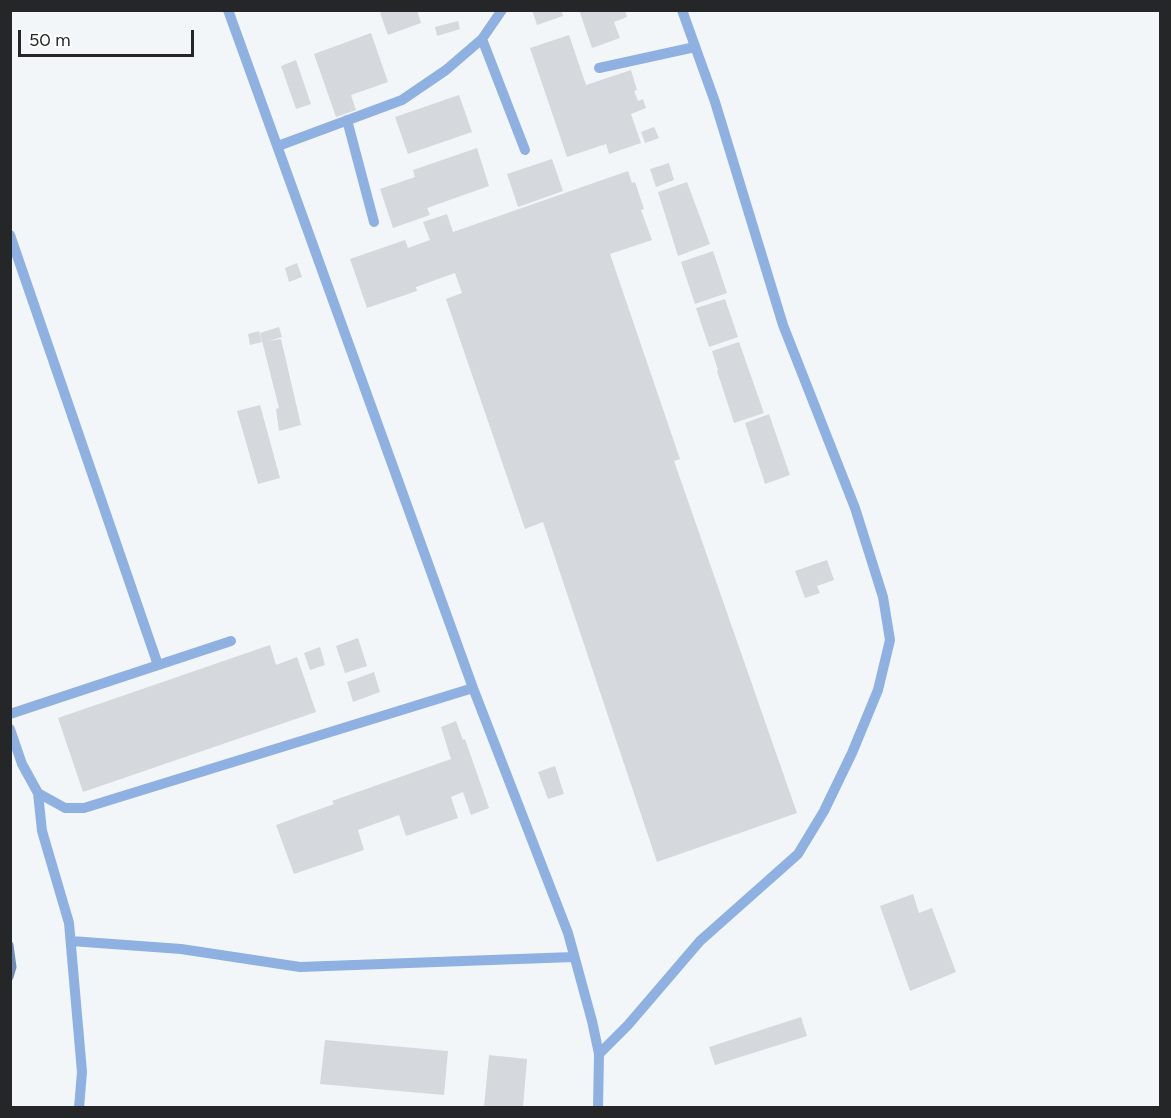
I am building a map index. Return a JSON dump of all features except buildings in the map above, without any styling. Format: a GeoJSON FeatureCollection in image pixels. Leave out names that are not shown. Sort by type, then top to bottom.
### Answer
{"type":"FeatureCollection","features":[{"type":"Feature","properties":{"kind":"lane"},"geometry":{"type":"LineString","coordinates":[[228,10],[473,688],[568,933],[599,1054],[598,1107]]}},
{"type":"Feature","properties":{"kind":"lane"},"geometry":{"type":"LineString","coordinates":[[278,146],[402,100],[446,70],[482,39],[502,10]]}},
{"type":"Feature","properties":{"kind":"lane"},"geometry":{"type":"LineString","coordinates":[[599,1054],[628,1025],[699,941],[798,854],[824,811],[852,753],[878,690],[890,640],[883,597],[855,508],[783,324],[715,102],[682,10]]}},
{"type":"Feature","properties":{"kind":"lane"},"geometry":{"type":"LineString","coordinates":[[482,39],[525,150]]}},
{"type":"Feature","properties":{"kind":"lane"},"geometry":{"type":"LineString","coordinates":[[599,68],[695,47]]}},
{"type":"Feature","properties":{"kind":"lane"},"geometry":{"type":"LineString","coordinates":[[347,120],[374,222]]}},
{"type":"Feature","properties":{"kind":"lane"},"geometry":{"type":"LineString","coordinates":[[10,235],[158,665]]}},
{"type":"Feature","properties":{"kind":"lane"},"geometry":{"type":"LineString","coordinates":[[10,714],[231,641]]}},
{"type":"Feature","properties":{"kind":"lane"},"geometry":{"type":"LineString","coordinates":[[38,793],[64,808],[84,808],[473,688]]}},
{"type":"Feature","properties":{"kind":"lane"},"geometry":{"type":"LineString","coordinates":[[10,729],[22,764],[38,793],[42,831],[69,923],[82,1072],[79,1107]]}},
{"type":"Feature","properties":{"kind":"lane"},"geometry":{"type":"LineString","coordinates":[[71,941],[181,949],[300,967],[573,957]]}},
{"type":"Feature","properties":{"kind":"waterway"},"geometry":{"type":"LineString","coordinates":[[10,945],[13,967],[10,977]]}}]}
